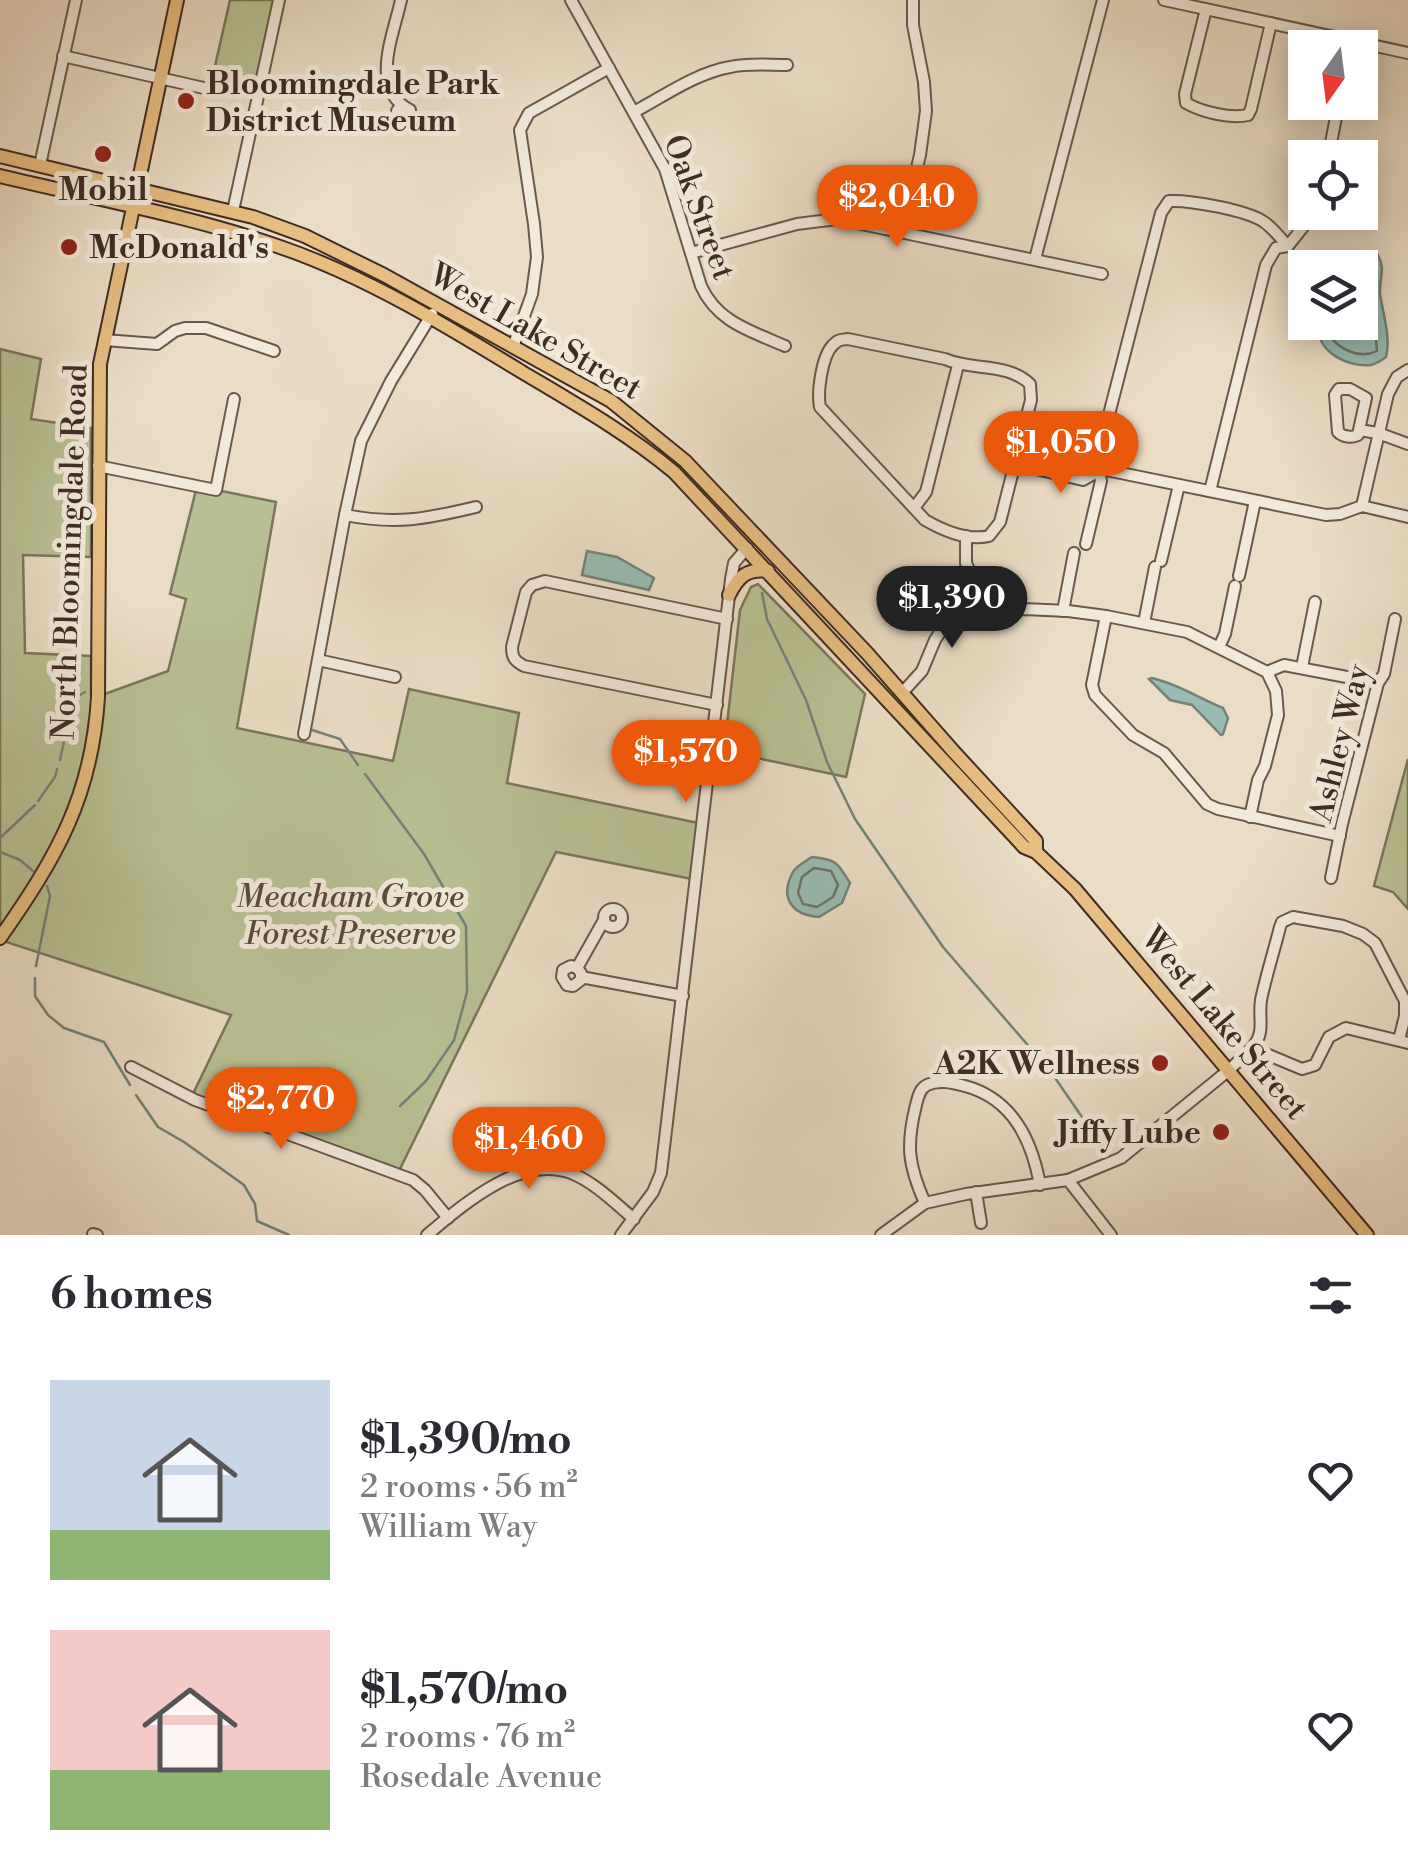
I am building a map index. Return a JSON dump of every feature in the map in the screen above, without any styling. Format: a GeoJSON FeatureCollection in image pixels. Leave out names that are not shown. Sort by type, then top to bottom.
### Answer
{"type":"FeatureCollection","features":[{"type":"Feature","properties":{"kind":"main road","name":"North Bloomingdale Road"},"geometry":{"type":"LineString","coordinates":[[0,938],[61,843],[90,764],[98,697],[98,388],[104,340],[177,0]]}},
{"type":"Feature","properties":{"kind":"main road","name":"West Lake Street"},"geometry":{"type":"LineString","coordinates":[[0,156],[232,212],[341,252],[646,448],[867,652],[1036,841],[1036,852]]}},
{"type":"Feature","properties":{"kind":"main road","name":"West Lake Street"},"geometry":{"type":"LineString","coordinates":[[0,176],[234,232],[284,248],[513,346],[611,401],[686,461],[752,543],[768,571],[1013,835],[1075,889],[1367,1235]]}},
{"type":"Feature","properties":{"kind":"main road"},"geometry":{"type":"LineString","coordinates":[[729,595],[746,572],[768,571]]}},
{"type":"Feature","properties":{"kind":"street"},"geometry":{"type":"LineString","coordinates":[[40,165],[76,0]]}},
{"type":"Feature","properties":{"kind":"street"},"geometry":{"type":"LineString","coordinates":[[232,212],[279,0]]}},
{"type":"Feature","properties":{"kind":"street"},"geometry":{"type":"LineString","coordinates":[[400,107],[385,70],[401,0]]}},
{"type":"Feature","properties":{"kind":"street","name":"Oak Street"},"geometry":{"type":"LineString","coordinates":[[571,0],[665,169],[709,304],[728,320],[785,346]]}},
{"type":"Feature","properties":{"kind":"street"},"geometry":{"type":"LineString","coordinates":[[902,231],[926,112],[913,0]]}},
{"type":"Feature","properties":{"kind":"street"},"geometry":{"type":"LineString","coordinates":[[1035,259],[1102,0]]}},
{"type":"Feature","properties":{"kind":"street"},"geometry":{"type":"LineString","coordinates":[[1164,0],[1298,30]]}},
{"type":"Feature","properties":{"kind":"street"},"geometry":{"type":"LineString","coordinates":[[1206,9],[1186,103],[1223,114],[1248,115],[1272,23]]}},
{"type":"Feature","properties":{"kind":"street"},"geometry":{"type":"LineString","coordinates":[[1378,48],[1408,52]]}},
{"type":"Feature","properties":{"kind":"street"},"geometry":{"type":"LineString","coordinates":[[64,56],[208,89]]}},
{"type":"Feature","properties":{"kind":"street"},"geometry":{"type":"LineString","coordinates":[[634,112],[718,70],[787,65]]}},
{"type":"Feature","properties":{"kind":"street"},"geometry":{"type":"LineString","coordinates":[[513,346],[532,294],[537,258],[520,144],[522,124],[529,113],[608,68]]}},
{"type":"Feature","properties":{"kind":"street"},"geometry":{"type":"LineString","coordinates":[[1086,544],[1100,481],[1097,461],[1159,218],[1169,201],[1250,215],[1268,225],[1288,246]]}},
{"type":"Feature","properties":{"kind":"street"},"geometry":{"type":"LineString","coordinates":[[691,254],[812,220],[851,220],[1102,274]]}},
{"type":"Feature","properties":{"kind":"street"},"geometry":{"type":"LineString","coordinates":[[1210,490],[1266,265],[1276,248],[1288,246],[1301,230]]}},
{"type":"Feature","properties":{"kind":"street"},"geometry":{"type":"LineString","coordinates":[[304,734],[364,431],[434,311]]}},
{"type":"Feature","properties":{"kind":"street"},"geometry":{"type":"LineString","coordinates":[[104,340],[157,344],[184,328],[206,328],[274,351]]}},
{"type":"Feature","properties":{"kind":"street"},"geometry":{"type":"LineString","coordinates":[[848,338],[958,364],[1014,372],[1030,384],[1031,400],[1015,464],[997,529],[990,536],[976,539],[935,526],[925,520],[820,406],[818,391],[826,356],[838,341],[848,338]]}},
{"type":"Feature","properties":{"kind":"street"},"geometry":{"type":"LineString","coordinates":[[914,508],[926,492],[958,364]]}},
{"type":"Feature","properties":{"kind":"street"},"geometry":{"type":"LineString","coordinates":[[1362,506],[1392,386],[1408,370]]}},
{"type":"Feature","properties":{"kind":"street"},"geometry":{"type":"LineString","coordinates":[[1338,390],[1350,390],[1366,398],[1359,430],[1353,437],[1338,432],[1338,390]]}},
{"type":"Feature","properties":{"kind":"street"},"geometry":{"type":"LineString","coordinates":[[98,466],[216,490],[234,398]]}},
{"type":"Feature","properties":{"kind":"street"},"geometry":{"type":"LineString","coordinates":[[1359,430],[1408,444]]}},
{"type":"Feature","properties":{"kind":"street"},"geometry":{"type":"LineString","coordinates":[[1015,464],[1084,480],[1106,470],[1326,515],[1362,506],[1408,517]]}},
{"type":"Feature","properties":{"kind":"street"},"geometry":{"type":"LineString","coordinates":[[1144,623],[1179,485]]}},
{"type":"Feature","properties":{"kind":"street"},"geometry":{"type":"LineString","coordinates":[[1219,647],[1255,501]]}},
{"type":"Feature","properties":{"kind":"street"},"geometry":{"type":"LineString","coordinates":[[345,515],[403,522],[476,507]]}},
{"type":"Feature","properties":{"kind":"street"},"geometry":{"type":"LineString","coordinates":[[966,536],[966,563],[988,612]]}},
{"type":"Feature","properties":{"kind":"street"},"geometry":{"type":"LineString","coordinates":[[620,1235],[653,1192],[661,1173],[729,595],[734,563],[752,543]]}},
{"type":"Feature","properties":{"kind":"street"},"geometry":{"type":"LineString","coordinates":[[1062,611],[1074,553]]}},
{"type":"Feature","properties":{"kind":"street"},"geometry":{"type":"LineString","coordinates":[[717,704],[524,666],[512,656],[512,647],[526,592],[532,585],[545,581],[727,618]]}},
{"type":"Feature","properties":{"kind":"street"},"geometry":{"type":"LineString","coordinates":[[1302,667],[1315,602]]}},
{"type":"Feature","properties":{"kind":"street"},"geometry":{"type":"LineString","coordinates":[[902,693],[922,671],[942,629],[967,614],[1024,609],[1062,611],[1186,632],[1267,672],[1278,698],[1278,715],[1250,817]]}},
{"type":"Feature","properties":{"kind":"street"},"geometry":{"type":"LineString","coordinates":[[1106,616],[1092,681],[1095,695],[1133,736],[1170,759],[1207,804],[1218,810],[1340,836]]}},
{"type":"Feature","properties":{"kind":"street","name":"Ashley Way"},"geometry":{"type":"LineString","coordinates":[[1331,878],[1395,620]]}},
{"type":"Feature","properties":{"kind":"street"},"geometry":{"type":"LineString","coordinates":[[318,660],[395,677]]}},
{"type":"Feature","properties":{"kind":"street"},"geometry":{"type":"LineString","coordinates":[[1267,672],[1284,665],[1378,683]]}},
{"type":"Feature","properties":{"kind":"street"},"geometry":{"type":"LineString","coordinates":[[881,1235],[924,1203],[1068,1180],[1121,1158],[1229,1070],[1259,1039],[1261,1002],[1282,922],[1293,916],[1353,929],[1375,943],[1405,1001],[1404,1042],[1346,1028],[1329,1037],[1320,1058],[1310,1068],[1302,1069],[1252,1048]]}},
{"type":"Feature","properties":{"kind":"street"},"geometry":{"type":"LineString","coordinates":[[604,920],[579,972],[683,996]]}},
{"type":"Feature","properties":{"kind":"street"},"geometry":{"type":"LineString","coordinates":[[130,1067],[195,1100],[412,1180],[448,1218]]}},
{"type":"Feature","properties":{"kind":"street"},"geometry":{"type":"LineString","coordinates":[[924,1203],[911,1167],[910,1128],[922,1090],[945,1082],[979,1090],[1000,1104],[1026,1136],[1040,1185]]}},
{"type":"Feature","properties":{"kind":"street"},"geometry":{"type":"LineString","coordinates":[[512,1153],[517,1173]]}},
{"type":"Feature","properties":{"kind":"street"},"geometry":{"type":"LineString","coordinates":[[427,1235],[490,1187],[517,1173],[558,1169],[594,1187],[634,1219]]}},
{"type":"Feature","properties":{"kind":"street"},"geometry":{"type":"LineString","coordinates":[[1068,1180],[1110,1235]]}},
{"type":"Feature","properties":{"kind":"street"},"geometry":{"type":"LineString","coordinates":[[976,1192],[981,1222]]}},
{"type":"Feature","properties":{"kind":"green space"},"geometry":{"type":"Polygon","coordinates":[[[230,0],[277,0],[256,98],[210,88],[230,0]]]}},
{"type":"Feature","properties":{"kind":"green space","name":"Meacham Grove Forest Preserve"},"geometry":{"type":"Polygon","coordinates":[[[0,349],[41,359],[31,419],[91,428],[91,557],[23,555],[25,653],[91,656],[91,695],[105,694],[168,671],[186,599],[170,594],[197,486],[276,502],[237,728],[393,761],[409,689],[519,713],[507,783],[703,824],[697,880],[556,852],[398,1173],[191,1098],[231,1015],[0,940],[0,349]]]}},
{"type":"Feature","properties":{"kind":"green space"},"geometry":{"type":"Polygon","coordinates":[[[758,584],[865,694],[846,777],[724,751],[740,610],[751,587],[758,584]]]}},
{"type":"Feature","properties":{"kind":"green space"},"geometry":{"type":"Polygon","coordinates":[[[1408,759],[1408,909],[1393,892],[1374,886],[1408,759]]]}},
{"type":"Feature","properties":{"kind":"water"},"geometry":{"type":"Polygon","coordinates":[[[1378,255],[1386,357],[1371,365],[1352,363],[1334,355],[1321,341],[1378,340],[1378,255]]]}},
{"type":"Feature","properties":{"kind":"water"},"geometry":{"type":"Polygon","coordinates":[[[587,551],[617,557],[654,578],[649,590],[582,575],[587,551]]]}},
{"type":"Feature","properties":{"kind":"water"},"geometry":{"type":"Polygon","coordinates":[[[1149,679],[1223,708],[1228,718],[1223,734],[1192,705],[1170,700],[1149,679]]]}},
{"type":"Feature","properties":{"kind":"water"},"geometry":{"type":"Polygon","coordinates":[[[812,857],[836,863],[850,883],[842,903],[819,917],[795,909],[787,890],[793,872],[812,857]]]}},
{"type":"Feature","properties":{"kind":"waterway"},"geometry":{"type":"LineString","coordinates":[[762,593],[767,619],[806,700],[827,762],[855,819],[943,947],[1051,1072],[1106,1152]]}},
{"type":"Feature","properties":{"kind":"waterway"},"geometry":{"type":"LineString","coordinates":[[60,760],[73,699],[85,692]]}},
{"type":"Feature","properties":{"kind":"waterway"},"geometry":{"type":"LineString","coordinates":[[312,730],[340,739],[358,765]]}},
{"type":"Feature","properties":{"kind":"waterway"},"geometry":{"type":"LineString","coordinates":[[38,801],[57,769]]}},
{"type":"Feature","properties":{"kind":"waterway"},"geometry":{"type":"LineString","coordinates":[[365,774],[424,854],[466,926],[467,992],[454,1040],[426,1081],[400,1106]]}},
{"type":"Feature","properties":{"kind":"waterway"},"geometry":{"type":"LineString","coordinates":[[0,838],[35,805]]}},
{"type":"Feature","properties":{"kind":"waterway"},"geometry":{"type":"LineString","coordinates":[[0,852],[20,860],[33,871]]}},
{"type":"Feature","properties":{"kind":"waterway"},"geometry":{"type":"LineString","coordinates":[[36,966],[50,896],[47,886]]}},
{"type":"Feature","properties":{"kind":"waterway"},"geometry":{"type":"LineString","coordinates":[[35,978],[35,996],[48,1015],[64,1028],[104,1042],[130,1085]]}},
{"type":"Feature","properties":{"kind":"waterway"},"geometry":{"type":"LineString","coordinates":[[136,1095],[158,1127],[244,1185],[255,1204],[257,1221],[289,1235]]}},
{"type":"Feature","properties":{"kind":"place","name":"Bloomingdale Park District Museum"},"geometry":{"type":"Point","coordinates":[186,101]}},
{"type":"Feature","properties":{"kind":"place","name":"Mobil"},"geometry":{"type":"Point","coordinates":[103,154]}},
{"type":"Feature","properties":{"kind":"place","name":"McDonald's"},"geometry":{"type":"Point","coordinates":[69,247]}},
{"type":"Feature","properties":{"kind":"place","name":"A2K Wellness"},"geometry":{"type":"Point","coordinates":[1160,1063]}},
{"type":"Feature","properties":{"kind":"place","name":"Jiffy Lube"},"geometry":{"type":"Point","coordinates":[1221,1132]}}]}
